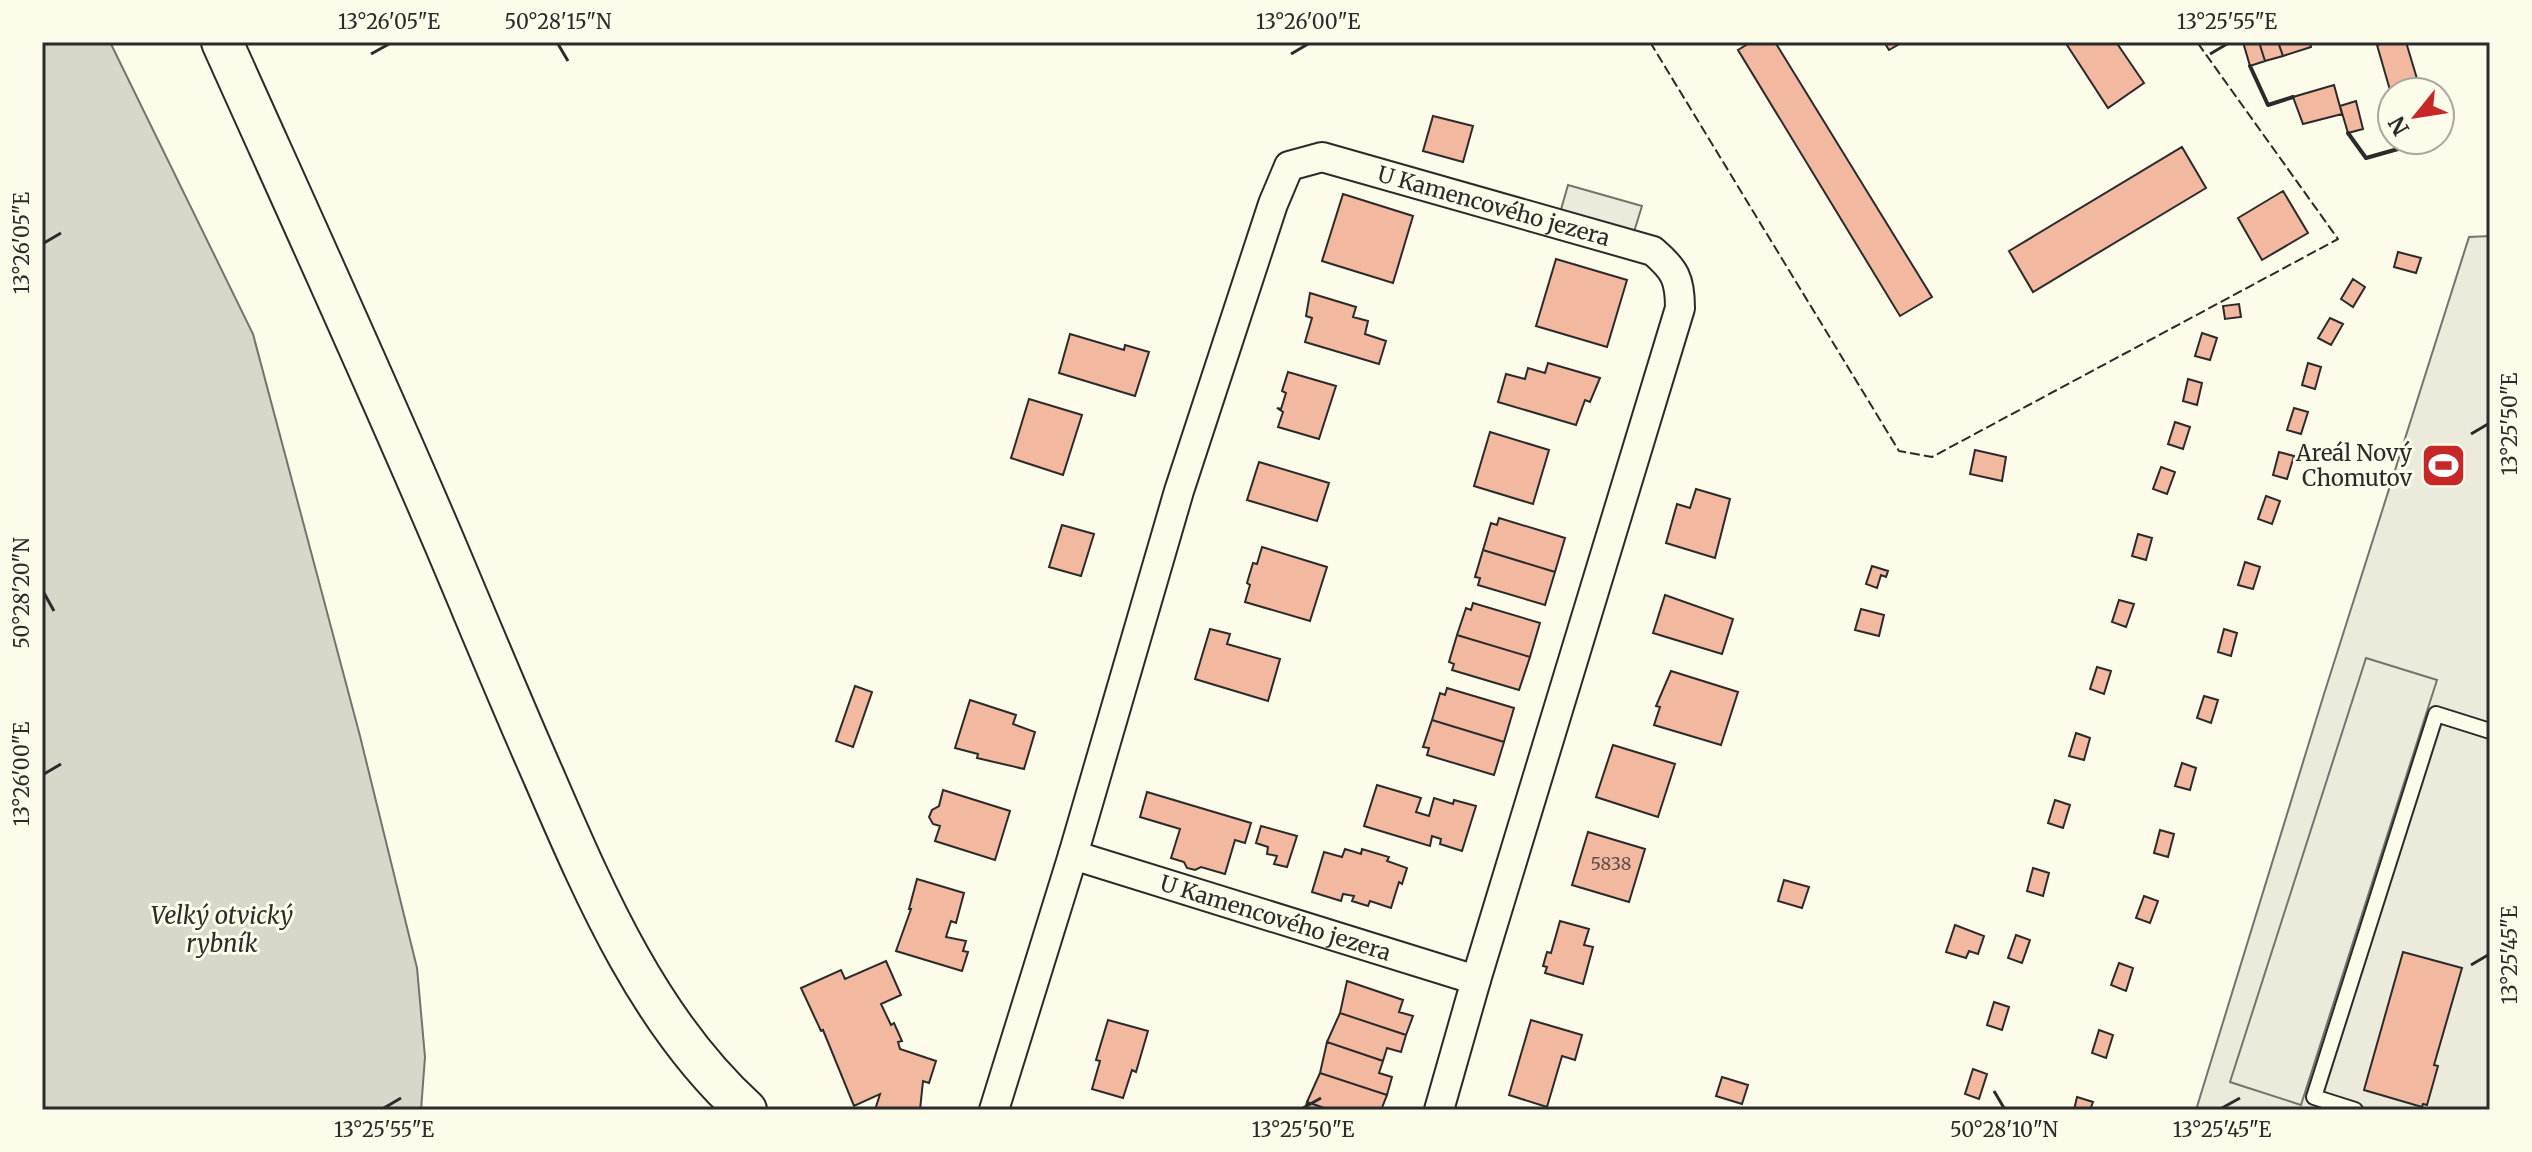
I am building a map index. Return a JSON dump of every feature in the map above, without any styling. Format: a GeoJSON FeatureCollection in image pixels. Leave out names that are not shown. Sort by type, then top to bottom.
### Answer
{"type":"FeatureCollection","features":[{"type":"Feature","properties":{"kind":"street"},"geometry":{"type":"LineString","coordinates":[[222,42],[386,404],[534,756],[599,898],[644,982],[676,1033],[732,1097]]}},
{"type":"Feature","properties":{"kind":"street","name":"U Kamencového jezera"},"geometry":{"type":"LineString","coordinates":[[994,1110],[1073,855],[1179,491],[1273,204],[1289,166],[1322,157],[1653,251],[1668,265],[1680,284],[1680,308],[1439,1110]]}},
{"type":"Feature","properties":{"kind":"street","name":"U Kamencového jezera"},"geometry":{"type":"LineString","coordinates":[[1073,855],[1476,980]]}},
{"type":"Feature","properties":{"kind":"lane"},"geometry":{"type":"LineString","coordinates":[[2355,1110],[2312,1104],[2436,714],[2490,731]]}},
{"type":"Feature","properties":{"kind":"shaded area"},"geometry":{"type":"Polygon","coordinates":[[[1568,185],[1642,206],[1633,235],[1560,213],[1568,185]]]}},
{"type":"Feature","properties":{"kind":"shaded area","name":"Areál Nový Chomutov"},"geometry":{"type":"Polygon","coordinates":[[[2490,236],[2490,1110],[2196,1110],[2469,237],[2490,236]]]}},
{"type":"Feature","properties":{"kind":"shaded area"},"geometry":{"type":"Polygon","coordinates":[[[2366,658],[2437,680],[2301,1105],[2230,1082],[2366,658]]]}},
{"type":"Feature","properties":{"kind":"water","name":"Velký otvický rybník"},"geometry":{"type":"Polygon","coordinates":[[[42,42],[110,42],[253,334],[360,736],[417,968],[425,1057],[421,1110],[42,1110],[42,42]]]}},
{"type":"Feature","properties":{"kind":"building"},"geometry":{"type":"Polygon","coordinates":[[[1751,42],[1775,42],[1932,297],[1900,316],[1738,50],[1751,42]]]}},
{"type":"Feature","properties":{"kind":"building"},"geometry":{"type":"Polygon","coordinates":[[[1884,42],[1903,42],[1889,50],[1884,42]]]}},
{"type":"Feature","properties":{"kind":"building"},"geometry":{"type":"Polygon","coordinates":[[[2065,42],[2116,42],[2144,83],[2108,108],[2065,42]]]}},
{"type":"Feature","properties":{"kind":"building"},"geometry":{"type":"Polygon","coordinates":[[[2243,42],[2259,42],[2265,61],[2250,66],[2243,42]]]}},
{"type":"Feature","properties":{"kind":"building"},"geometry":{"type":"Polygon","coordinates":[[[2259,42],[2278,42],[2283,56],[2265,61],[2259,42]]]}},
{"type":"Feature","properties":{"kind":"building"},"geometry":{"type":"Polygon","coordinates":[[[2278,42],[2310,42],[2311,47],[2283,56],[2278,42]]]}},
{"type":"Feature","properties":{"kind":"building"},"geometry":{"type":"Polygon","coordinates":[[[2406,42],[2416,76],[2386,76],[2377,45],[2406,42]]]}},
{"type":"Feature","properties":{"kind":"building"},"geometry":{"type":"Polygon","coordinates":[[[2334,85],[2342,114],[2303,124],[2293,97],[2334,85]]]}},
{"type":"Feature","properties":{"kind":"building"},"geometry":{"type":"Polygon","coordinates":[[[2356,101],[2363,129],[2348,133],[2340,106],[2356,101]]]}},
{"type":"Feature","properties":{"kind":"building"},"geometry":{"type":"Polygon","coordinates":[[[1433,116],[1473,126],[1463,162],[1423,151],[1433,116]]]}},
{"type":"Feature","properties":{"kind":"building"},"geometry":{"type":"Polygon","coordinates":[[[2182,147],[2206,188],[2033,292],[2009,251],[2182,147]]]}},
{"type":"Feature","properties":{"kind":"building"},"geometry":{"type":"Polygon","coordinates":[[[2283,191],[2308,233],[2262,260],[2238,218],[2283,191]]]}},
{"type":"Feature","properties":{"kind":"building"},"geometry":{"type":"Polygon","coordinates":[[[1343,194],[1413,216],[1393,283],[1322,261],[1343,194]]]}},
{"type":"Feature","properties":{"kind":"building"},"geometry":{"type":"Polygon","coordinates":[[[2398,252],[2421,258],[2416,273],[2394,267],[2398,252]]]}},
{"type":"Feature","properties":{"kind":"building"},"geometry":{"type":"Polygon","coordinates":[[[1556,259],[1627,280],[1607,347],[1536,326],[1556,259]]]}},
{"type":"Feature","properties":{"kind":"building"},"geometry":{"type":"Polygon","coordinates":[[[2353,279],[2365,287],[2353,307],[2341,299],[2353,279]]]}},
{"type":"Feature","properties":{"kind":"building"},"geometry":{"type":"Polygon","coordinates":[[[1310,293],[1356,307],[1353,317],[1368,321],[1365,334],[1386,341],[1379,364],[1305,342],[1312,318],[1306,316],[1310,293]]]}},
{"type":"Feature","properties":{"kind":"building"},"geometry":{"type":"Polygon","coordinates":[[[2239,304],[2241,317],[2225,319],[2223,306],[2239,304]]]}},
{"type":"Feature","properties":{"kind":"building"},"geometry":{"type":"Polygon","coordinates":[[[2330,318],[2343,324],[2331,345],[2318,338],[2330,318]]]}},
{"type":"Feature","properties":{"kind":"building"},"geometry":{"type":"Polygon","coordinates":[[[2202,333],[2217,338],[2210,360],[2195,356],[2202,333]]]}},
{"type":"Feature","properties":{"kind":"building"},"geometry":{"type":"Polygon","coordinates":[[[1070,334],[1124,350],[1125,345],[1149,352],[1135,396],[1059,373],[1070,334]]]}},
{"type":"Feature","properties":{"kind":"building"},"geometry":{"type":"Polygon","coordinates":[[[1548,363],[1600,378],[1590,402],[1585,400],[1576,425],[1498,402],[1506,374],[1525,379],[1528,368],[1545,373],[1548,363]]]}},
{"type":"Feature","properties":{"kind":"building"},"geometry":{"type":"Polygon","coordinates":[[[2308,363],[2321,367],[2315,389],[2302,385],[2308,363]]]}},
{"type":"Feature","properties":{"kind":"building"},"geometry":{"type":"Polygon","coordinates":[[[1288,372],[1336,386],[1319,439],[1278,427],[1283,412],[1277,408],[1281,409],[1286,393],[1282,391],[1288,372]]]}},
{"type":"Feature","properties":{"kind":"building"},"geometry":{"type":"Polygon","coordinates":[[[2188,379],[2202,383],[2197,405],[2183,401],[2188,379]]]}},
{"type":"Feature","properties":{"kind":"building"},"geometry":{"type":"Polygon","coordinates":[[[1029,399],[1082,415],[1063,475],[1011,458],[1029,399]]]}},
{"type":"Feature","properties":{"kind":"building"},"geometry":{"type":"Polygon","coordinates":[[[2294,408],[2308,412],[2301,434],[2287,430],[2294,408]]]}},
{"type":"Feature","properties":{"kind":"building"},"geometry":{"type":"Polygon","coordinates":[[[2175,422],[2190,427],[2183,449],[2168,444],[2175,422]]]}},
{"type":"Feature","properties":{"kind":"building"},"geometry":{"type":"Polygon","coordinates":[[[1490,432],[1549,450],[1533,504],[1474,486],[1490,432]]]}},
{"type":"Feature","properties":{"kind":"building"},"geometry":{"type":"Polygon","coordinates":[[[1975,450],[2006,457],[2002,481],[1970,474],[1975,450]]]}},
{"type":"Feature","properties":{"kind":"building"},"geometry":{"type":"Polygon","coordinates":[[[2279,452],[2294,456],[2287,479],[2273,475],[2279,452]]]}},
{"type":"Feature","properties":{"kind":"building"},"geometry":{"type":"Polygon","coordinates":[[[1259,462],[1329,483],[1317,521],[1247,500],[1259,462]]]}},
{"type":"Feature","properties":{"kind":"building"},"geometry":{"type":"Polygon","coordinates":[[[2161,467],[2175,472],[2167,494],[2153,489],[2161,467]]]}},
{"type":"Feature","properties":{"kind":"building"},"geometry":{"type":"Polygon","coordinates":[[[1696,489],[1730,499],[1715,558],[1666,543],[1677,504],[1690,508],[1696,489]]]}},
{"type":"Feature","properties":{"kind":"building"},"geometry":{"type":"Polygon","coordinates":[[[2266,496],[2280,501],[2272,524],[2258,519],[2266,496]]]}},
{"type":"Feature","properties":{"kind":"building"},"geometry":{"type":"Polygon","coordinates":[[[1499,518],[1565,538],[1555,572],[1483,550],[1491,523],[1497,525],[1499,518]]]}},
{"type":"Feature","properties":{"kind":"building"},"geometry":{"type":"Polygon","coordinates":[[[1062,525],[1094,534],[1081,576],[1049,567],[1062,525]]]}},
{"type":"Feature","properties":{"kind":"building"},"geometry":{"type":"Polygon","coordinates":[[[2138,534],[2152,538],[2146,560],[2132,556],[2138,534]]]}},
{"type":"Feature","properties":{"kind":"building"},"geometry":{"type":"Polygon","coordinates":[[[1262,547],[1327,567],[1310,621],[1245,602],[1253,563],[1257,564],[1262,547]]]}},
{"type":"Feature","properties":{"kind":"building"},"geometry":{"type":"Polygon","coordinates":[[[1483,550],[1555,572],[1545,605],[1478,585],[1480,578],[1475,577],[1483,550]]]}},
{"type":"Feature","properties":{"kind":"building"},"geometry":{"type":"Polygon","coordinates":[[[2245,562],[2260,567],[2253,589],[2238,585],[2245,562]]]}},
{"type":"Feature","properties":{"kind":"building"},"geometry":{"type":"Polygon","coordinates":[[[1872,566],[1888,571],[1886,577],[1881,575],[1877,588],[1866,584],[1872,566]]]}},
{"type":"Feature","properties":{"kind":"building"},"geometry":{"type":"Polygon","coordinates":[[[1665,595],[1733,619],[1722,654],[1653,633],[1665,595]]]}},
{"type":"Feature","properties":{"kind":"building"},"geometry":{"type":"Polygon","coordinates":[[[2119,600],[2134,604],[2126,627],[2112,622],[2119,600]]]}},
{"type":"Feature","properties":{"kind":"building"},"geometry":{"type":"Polygon","coordinates":[[[1473,603],[1540,623],[1530,657],[1457,635],[1466,608],[1471,610],[1473,603]]]}},
{"type":"Feature","properties":{"kind":"building"},"geometry":{"type":"Polygon","coordinates":[[[1861,609],[1884,615],[1879,636],[1855,630],[1861,609]]]}},
{"type":"Feature","properties":{"kind":"building"},"geometry":{"type":"Polygon","coordinates":[[[1210,629],[1230,634],[1227,644],[1280,659],[1268,701],[1195,679],[1210,629]]]}},
{"type":"Feature","properties":{"kind":"building"},"geometry":{"type":"Polygon","coordinates":[[[2224,629],[2237,633],[2231,656],[2218,652],[2224,629]]]}},
{"type":"Feature","properties":{"kind":"building"},"geometry":{"type":"Polygon","coordinates":[[[1457,635],[1530,657],[1519,690],[1452,670],[1454,664],[1449,662],[1457,635]]]}},
{"type":"Feature","properties":{"kind":"building"},"geometry":{"type":"Polygon","coordinates":[[[2097,667],[2111,671],[2104,694],[2090,689],[2097,667]]]}},
{"type":"Feature","properties":{"kind":"building"},"geometry":{"type":"Polygon","coordinates":[[[1671,671],[1738,692],[1721,745],[1654,725],[1660,707],[1656,706],[1671,671]]]}},
{"type":"Feature","properties":{"kind":"building"},"geometry":{"type":"Polygon","coordinates":[[[855,686],[872,692],[853,747],[836,741],[855,686]]]}},
{"type":"Feature","properties":{"kind":"building"},"geometry":{"type":"Polygon","coordinates":[[[1447,688],[1514,708],[1504,742],[1432,720],[1440,693],[1445,695],[1447,688]]]}},
{"type":"Feature","properties":{"kind":"building"},"geometry":{"type":"Polygon","coordinates":[[[2204,696],[2218,700],[2211,723],[2197,718],[2204,696]]]}},
{"type":"Feature","properties":{"kind":"building"},"geometry":{"type":"Polygon","coordinates":[[[970,700],[1016,715],[1013,724],[1035,732],[1024,769],[977,758],[978,754],[955,748],[970,700]]]}},
{"type":"Feature","properties":{"kind":"building"},"geometry":{"type":"Polygon","coordinates":[[[1432,720],[1504,742],[1494,775],[1427,755],[1429,748],[1423,747],[1432,720]]]}},
{"type":"Feature","properties":{"kind":"building"},"geometry":{"type":"Polygon","coordinates":[[[2076,733],[2090,738],[2084,760],[2069,756],[2076,733]]]}},
{"type":"Feature","properties":{"kind":"building"},"geometry":{"type":"Polygon","coordinates":[[[1613,745],[1675,764],[1658,817],[1596,797],[1613,745]]]}},
{"type":"Feature","properties":{"kind":"building"},"geometry":{"type":"Polygon","coordinates":[[[2182,763],[2196,768],[2190,790],[2175,786],[2182,763]]]}},
{"type":"Feature","properties":{"kind":"building"},"geometry":{"type":"Polygon","coordinates":[[[1377,785],[1421,798],[1416,812],[1429,816],[1434,798],[1476,806],[1462,851],[1440,844],[1441,839],[1432,836],[1430,846],[1364,826],[1377,785]]]}},
{"type":"Feature","properties":{"kind":"building"},"geometry":{"type":"Polygon","coordinates":[[[943,790],[1010,811],[995,860],[935,841],[940,826],[933,824],[929,817],[932,810],[939,806],[943,790]]]}},
{"type":"Feature","properties":{"kind":"building"},"geometry":{"type":"Polygon","coordinates":[[[1147,792],[1251,823],[1245,843],[1235,840],[1225,874],[1201,867],[1195,870],[1187,868],[1184,862],[1171,858],[1180,829],[1140,817],[1147,792]]]}},
{"type":"Feature","properties":{"kind":"building"},"geometry":{"type":"Polygon","coordinates":[[[2055,800],[2070,805],[2063,828],[2048,823],[2055,800]]]}},
{"type":"Feature","properties":{"kind":"building"},"geometry":{"type":"Polygon","coordinates":[[[1261,826],[1297,836],[1287,867],[1274,864],[1277,856],[1267,854],[1268,847],[1256,843],[1261,826]]]}},
{"type":"Feature","properties":{"kind":"building"},"geometry":{"type":"Polygon","coordinates":[[[2160,830],[2174,834],[2168,857],[2154,853],[2160,830]]]}},
{"type":"Feature","properties":{"kind":"building"},"geometry":{"type":"Polygon","coordinates":[[[1588,832],[1645,849],[1629,902],[1572,885],[1588,832]]]}},
{"type":"Feature","properties":{"kind":"building"},"geometry":{"type":"Polygon","coordinates":[[[1345,849],[1361,854],[1362,849],[1389,857],[1387,861],[1407,868],[1391,908],[1370,901],[1368,906],[1352,901],[1354,896],[1343,894],[1341,901],[1312,892],[1324,852],[1342,857],[1345,849]]]}},
{"type":"Feature","properties":{"kind":"building"},"geometry":{"type":"Polygon","coordinates":[[[2033,868],[2049,873],[2043,896],[2027,891],[2033,868]]]}},
{"type":"Feature","properties":{"kind":"building"},"geometry":{"type":"Polygon","coordinates":[[[917,879],[964,893],[956,923],[951,921],[946,937],[966,941],[963,951],[968,952],[962,971],[896,951],[911,909],[917,879]]]}},
{"type":"Feature","properties":{"kind":"building"},"geometry":{"type":"Polygon","coordinates":[[[1784,880],[1809,887],[1802,908],[1778,901],[1784,880]]]}},
{"type":"Feature","properties":{"kind":"building"},"geometry":{"type":"Polygon","coordinates":[[[2144,896],[2158,901],[2150,923],[2136,918],[2144,896]]]}},
{"type":"Feature","properties":{"kind":"building"},"geometry":{"type":"Polygon","coordinates":[[[1560,921],[1589,929],[1584,945],[1593,947],[1583,984],[1545,973],[1547,967],[1543,966],[1547,952],[1551,953],[1560,921]]]}},
{"type":"Feature","properties":{"kind":"building"},"geometry":{"type":"Polygon","coordinates":[[[1955,925],[1984,936],[1978,954],[1969,951],[1966,958],[1946,952],[1955,925]]]}},
{"type":"Feature","properties":{"kind":"building"},"geometry":{"type":"Polygon","coordinates":[[[2016,935],[2030,940],[2022,963],[2008,958],[2016,935]]]}},
{"type":"Feature","properties":{"kind":"building"},"geometry":{"type":"Polygon","coordinates":[[[2403,952],[2462,968],[2434,1065],[2438,1066],[2427,1105],[2423,1104],[2422,1107],[2364,1090],[2403,952]]]}},
{"type":"Feature","properties":{"kind":"building"},"geometry":{"type":"Polygon","coordinates":[[[886,961],[901,995],[881,1004],[902,1041],[898,1042],[900,1049],[936,1061],[929,1083],[923,1081],[920,1110],[875,1110],[880,1094],[854,1106],[823,1030],[801,988],[841,970],[845,979],[886,961]]]}},
{"type":"Feature","properties":{"kind":"building"},"geometry":{"type":"Polygon","coordinates":[[[2119,963],[2133,968],[2126,991],[2111,985],[2119,963]]]}},
{"type":"Feature","properties":{"kind":"building"},"geometry":{"type":"Polygon","coordinates":[[[1347,981],[1403,1000],[1399,1012],[1413,1016],[1406,1035],[1340,1013],[1347,981]]]}},
{"type":"Feature","properties":{"kind":"building"},"geometry":{"type":"Polygon","coordinates":[[[1994,1002],[2009,1007],[2002,1030],[1987,1025],[1994,1002]]]}},
{"type":"Feature","properties":{"kind":"building"},"geometry":{"type":"Polygon","coordinates":[[[1340,1013],[1406,1035],[1401,1052],[1387,1048],[1383,1061],[1327,1042],[1340,1013]]]}},
{"type":"Feature","properties":{"kind":"building"},"geometry":{"type":"Polygon","coordinates":[[[1108,1020],[1148,1031],[1136,1072],[1132,1070],[1123,1098],[1092,1089],[1100,1061],[1096,1060],[1108,1020]]]}},
{"type":"Feature","properties":{"kind":"building"},"geometry":{"type":"Polygon","coordinates":[[[1531,1020],[1582,1035],[1575,1060],[1562,1056],[1547,1107],[1509,1095],[1531,1020]]]}},
{"type":"Feature","properties":{"kind":"building"},"geometry":{"type":"Polygon","coordinates":[[[2099,1030],[2113,1035],[2106,1058],[2092,1053],[2099,1030]]]}},
{"type":"Feature","properties":{"kind":"building"},"geometry":{"type":"Polygon","coordinates":[[[1327,1042],[1383,1061],[1379,1073],[1392,1077],[1387,1095],[1320,1073],[1327,1042]]]}},
{"type":"Feature","properties":{"kind":"building"},"geometry":{"type":"Polygon","coordinates":[[[1973,1069],[1987,1074],[1979,1099],[1965,1094],[1973,1069]]]}},
{"type":"Feature","properties":{"kind":"building"},"geometry":{"type":"Polygon","coordinates":[[[1320,1073],[1387,1095],[1381,1110],[1330,1110],[1307,1102],[1320,1073]]]}},
{"type":"Feature","properties":{"kind":"building"},"geometry":{"type":"Polygon","coordinates":[[[1722,1077],[1748,1085],[1742,1104],[1716,1096],[1722,1077]]]}},
{"type":"Feature","properties":{"kind":"building"},"geometry":{"type":"Polygon","coordinates":[[[2077,1097],[2093,1102],[2090,1110],[2074,1110],[2077,1097]]]}},
{"type":"Feature","properties":{"kind":"building"},"geometry":{"type":"Polygon","coordinates":[[[1307,1102],[1330,1110],[1305,1110],[1307,1102]]]}},
{"type":"Feature","properties":{"kind":"fence"},"geometry":{"type":"LineString","coordinates":[[1650,42],[1899,451],[1932,457],[2338,239],[2197,42]]}},
{"type":"Feature","properties":{"kind":"wall"},"geometry":{"type":"LineString","coordinates":[[2250,66],[2268,105],[2293,97]]}},
{"type":"Feature","properties":{"kind":"wall"},"geometry":{"type":"LineString","coordinates":[[2348,133],[2366,158],[2376,155]]}},
{"type":"Feature","properties":{"kind":"place","name":"Areál Nový Chomutov"},"geometry":{"type":"Point","coordinates":[2443,466]}}]}
